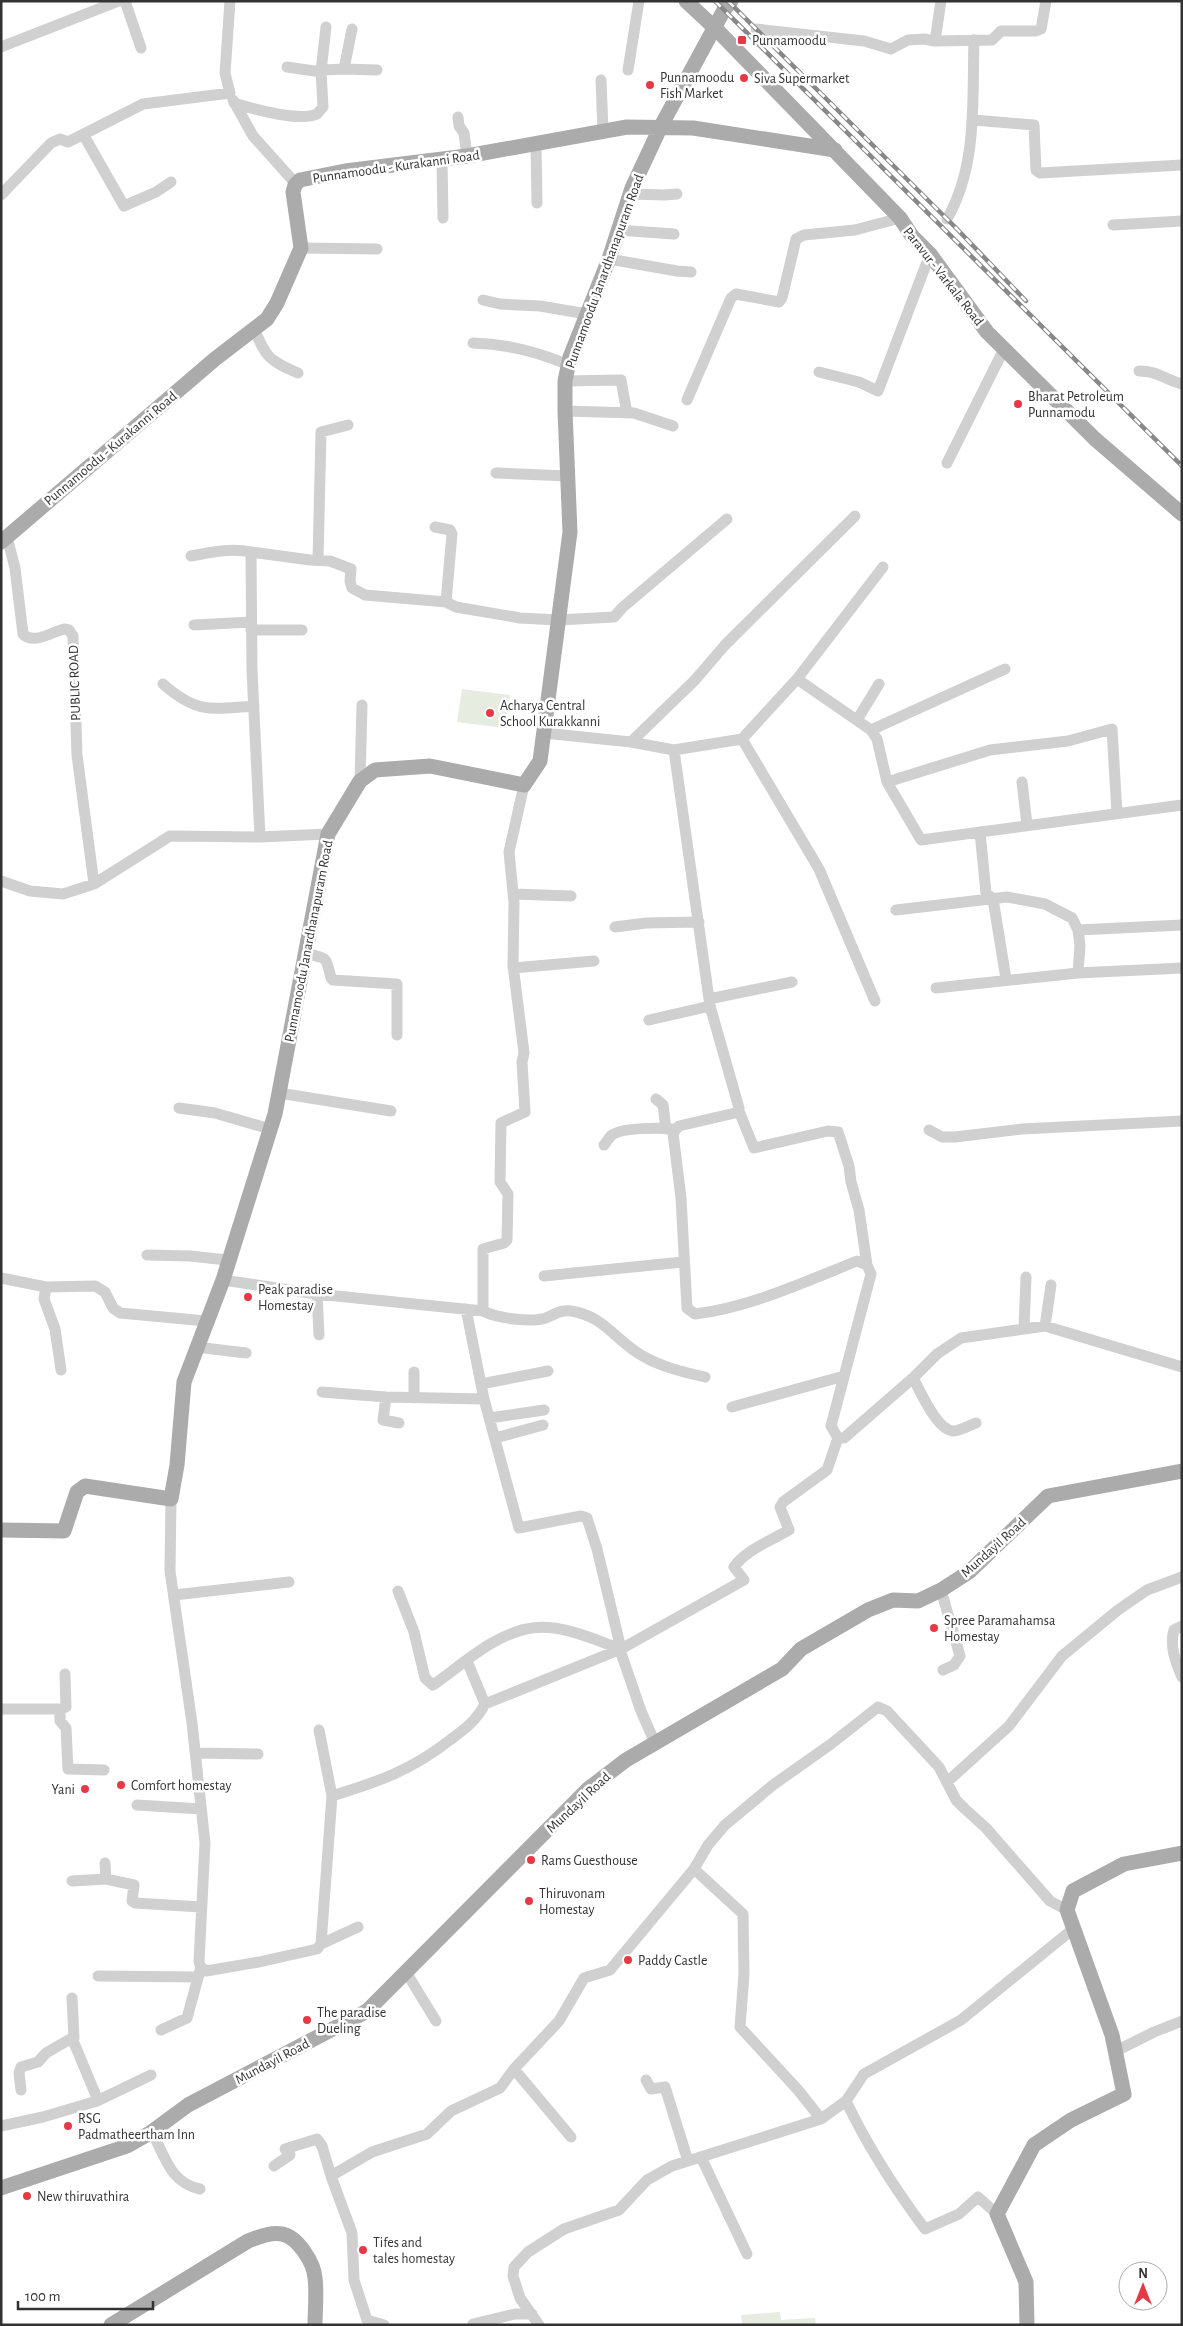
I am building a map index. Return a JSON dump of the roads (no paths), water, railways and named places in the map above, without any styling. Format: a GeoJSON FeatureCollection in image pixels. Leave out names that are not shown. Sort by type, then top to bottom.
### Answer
{"type":"FeatureCollection","features":[{"type":"Feature","properties":{"kind":"main road","name":"Paravur - Varkala Road"},"geometry":{"type":"LineString","coordinates":[[686,1],[716,29],[900,218],[912,236],[930,254],[987,332],[1095,439],[1182,514]]}},
{"type":"Feature","properties":{"kind":"main road","name":"Punnamoodu Janardhanapuram Road"},"geometry":{"type":"LineString","coordinates":[[524,785],[540,761],[570,532],[565,412],[565,381],[569,365],[609,259],[630,194],[661,126],[716,29],[724,10],[731,1]]}},
{"type":"Feature","properties":{"kind":"main road","name":"Punnamoodu - Kurakanni Road"},"geometry":{"type":"LineString","coordinates":[[4,540],[215,359],[267,319],[277,304],[301,248],[294,195],[296,184],[302,179],[332,173],[467,156],[627,127],[661,126],[693,128],[834,150]]}},
{"type":"Feature","properties":{"kind":"main road"},"geometry":{"type":"LineString","coordinates":[[360,781],[375,770],[430,766],[524,785]]}},
{"type":"Feature","properties":{"kind":"main road","name":"Punnamoodu Janardhanapuram Road"},"geometry":{"type":"LineString","coordinates":[[171,1499],[177,1465],[184,1382],[223,1280],[270,1130],[279,1093],[328,834],[360,781]]}},
{"type":"Feature","properties":{"kind":"main road","name":"Mundayil Road"},"geometry":{"type":"LineString","coordinates":[[1,2188],[127,2146],[152,2132],[188,2105],[367,2011],[588,1789],[626,1760],[782,1670],[801,1649],[868,1610],[893,1600],[918,1601],[941,1590],[969,1572],[1048,1496],[1182,1471]]}},
{"type":"Feature","properties":{"kind":"main road"},"geometry":{"type":"LineString","coordinates":[[1,1530],[64,1531],[77,1492],[85,1486],[171,1499]]}},
{"type":"Feature","properties":{"kind":"main road"},"geometry":{"type":"LineString","coordinates":[[1027,2325],[1026,2282],[997,2214],[1034,2145],[1071,2120],[1124,2094],[1112,2035],[1067,1910],[1073,1891],[1124,1864],[1182,1852]]}},
{"type":"Feature","properties":{"kind":"main road"},"geometry":{"type":"LineString","coordinates":[[111,2325],[248,2241],[265,2235],[282,2234],[294,2241],[314,2270],[316,2325]]}},
{"type":"Feature","properties":{"kind":"street"},"geometry":{"type":"LineString","coordinates":[[230,1],[225,73],[232,98],[253,136],[296,184]]}},
{"type":"Feature","properties":{"kind":"street"},"geometry":{"type":"LineString","coordinates":[[628,70],[639,1]]}},
{"type":"Feature","properties":{"kind":"street"},"geometry":{"type":"LineString","coordinates":[[935,40],[941,1]]}},
{"type":"Feature","properties":{"kind":"street"},"geometry":{"type":"LineString","coordinates":[[756,29],[864,41],[891,49],[908,40],[992,40],[1001,31],[1036,31],[1041,29],[1046,1]]}},
{"type":"Feature","properties":{"kind":"street"},"geometry":{"type":"LineString","coordinates":[[1,47],[119,2],[141,48]]}},
{"type":"Feature","properties":{"kind":"street"},"geometry":{"type":"LineString","coordinates":[[1,195],[51,143],[60,139],[68,142],[143,104],[232,98],[274,113],[313,116],[323,107],[322,71],[326,27]]}},
{"type":"Feature","properties":{"kind":"street"},"geometry":{"type":"LineString","coordinates":[[344,69],[352,28]]}},
{"type":"Feature","properties":{"kind":"street"},"geometry":{"type":"LineString","coordinates":[[947,219],[965,178],[970,132],[974,120],[974,40]]}},
{"type":"Feature","properties":{"kind":"street"},"geometry":{"type":"LineString","coordinates":[[288,67],[322,71],[344,69],[377,70]]}},
{"type":"Feature","properties":{"kind":"street"},"geometry":{"type":"LineString","coordinates":[[600,80],[603,131]]}},
{"type":"Feature","properties":{"kind":"street"},"geometry":{"type":"LineString","coordinates":[[458,117],[459,126],[464,133],[467,156]]}},
{"type":"Feature","properties":{"kind":"street"},"geometry":{"type":"LineString","coordinates":[[974,120],[1034,125],[1034,163],[1036,170],[1040,172],[1182,165]]}},
{"type":"Feature","properties":{"kind":"street"},"geometry":{"type":"LineString","coordinates":[[83,134],[124,206],[156,192],[171,182]]}},
{"type":"Feature","properties":{"kind":"street"},"geometry":{"type":"LineString","coordinates":[[536,144],[537,203]]}},
{"type":"Feature","properties":{"kind":"street"},"geometry":{"type":"LineString","coordinates":[[442,160],[443,218]]}},
{"type":"Feature","properties":{"kind":"street"},"geometry":{"type":"LineString","coordinates":[[630,194],[677,194]]}},
{"type":"Feature","properties":{"kind":"street"},"geometry":{"type":"LineString","coordinates":[[687,400],[731,298],[736,294],[779,302],[782,298],[796,239],[804,235],[855,230],[900,218]]}},
{"type":"Feature","properties":{"kind":"street"},"geometry":{"type":"LineString","coordinates":[[1114,225],[1182,221]]}},
{"type":"Feature","properties":{"kind":"street"},"geometry":{"type":"LineString","coordinates":[[617,230],[674,234]]}},
{"type":"Feature","properties":{"kind":"street"},"geometry":{"type":"LineString","coordinates":[[301,248],[377,249]]}},
{"type":"Feature","properties":{"kind":"street"},"geometry":{"type":"LineString","coordinates":[[819,372],[859,382],[878,391],[930,254]]}},
{"type":"Feature","properties":{"kind":"street"},"geometry":{"type":"LineString","coordinates":[[609,259],[692,272]]}},
{"type":"Feature","properties":{"kind":"street"},"geometry":{"type":"LineString","coordinates":[[482,300],[500,304],[540,306],[587,314]]}},
{"type":"Feature","properties":{"kind":"street"},"geometry":{"type":"LineString","coordinates":[[254,329],[268,357],[298,373]]}},
{"type":"Feature","properties":{"kind":"street"},"geometry":{"type":"LineString","coordinates":[[473,343],[505,345],[535,352],[569,365]]}},
{"type":"Feature","properties":{"kind":"street"},"geometry":{"type":"LineString","coordinates":[[947,463],[1004,349]]}},
{"type":"Feature","properties":{"kind":"street"},"geometry":{"type":"LineString","coordinates":[[1139,371],[1153,371],[1167,380],[1182,384]]}},
{"type":"Feature","properties":{"kind":"street"},"geometry":{"type":"LineString","coordinates":[[565,381],[621,380],[626,408]]}},
{"type":"Feature","properties":{"kind":"street"},"geometry":{"type":"LineString","coordinates":[[565,412],[634,413],[673,426]]}},
{"type":"Feature","properties":{"kind":"street"},"geometry":{"type":"LineString","coordinates":[[318,560],[321,432],[348,425]]}},
{"type":"Feature","properties":{"kind":"street"},"geometry":{"type":"LineString","coordinates":[[496,473],[567,476]]}},
{"type":"Feature","properties":{"kind":"street"},"geometry":{"type":"LineString","coordinates":[[632,742],[695,680],[725,644],[854,516]]}},
{"type":"Feature","properties":{"kind":"street"},"geometry":{"type":"LineString","coordinates":[[191,556],[242,550],[330,560],[351,569],[350,580],[352,588],[365,595],[446,602],[456,607],[520,618],[558,620],[614,617],[623,607],[727,520]]}},
{"type":"Feature","properties":{"kind":"street"},"geometry":{"type":"LineString","coordinates":[[435,527],[450,530],[452,534],[446,602]]}},
{"type":"Feature","properties":{"kind":"street","name":"PUBLIC ROAD"},"geometry":{"type":"LineString","coordinates":[[4,540],[15,568],[24,635],[34,639],[64,629],[69,630],[73,636],[77,755],[94,884]]}},
{"type":"Feature","properties":{"kind":"street"},"geometry":{"type":"LineString","coordinates":[[251,552],[251,626],[260,837]]}},
{"type":"Feature","properties":{"kind":"street"},"geometry":{"type":"LineString","coordinates":[[544,733],[632,742],[674,750],[742,740],[797,680],[883,567]]}},
{"type":"Feature","properties":{"kind":"street"},"geometry":{"type":"LineString","coordinates":[[194,625],[251,626],[302,630]]}},
{"type":"Feature","properties":{"kind":"street"},"geometry":{"type":"LineString","coordinates":[[871,730],[1005,669]]}},
{"type":"Feature","properties":{"kind":"street"},"geometry":{"type":"LineString","coordinates":[[797,680],[871,730],[877,739],[887,782],[921,840],[1182,805]]}},
{"type":"Feature","properties":{"kind":"street"},"geometry":{"type":"LineString","coordinates":[[163,684],[176,696],[202,708],[254,706]]}},
{"type":"Feature","properties":{"kind":"street"},"geometry":{"type":"LineString","coordinates":[[857,720],[879,684]]}},
{"type":"Feature","properties":{"kind":"street"},"geometry":{"type":"LineString","coordinates":[[360,781],[362,705]]}},
{"type":"Feature","properties":{"kind":"street"},"geometry":{"type":"LineString","coordinates":[[887,782],[990,750],[1068,741],[1112,729],[1117,813]]}},
{"type":"Feature","properties":{"kind":"street"},"geometry":{"type":"LineString","coordinates":[[742,740],[819,869],[875,1001]]}},
{"type":"Feature","properties":{"kind":"street"},"geometry":{"type":"LineString","coordinates":[[332,1796],[388,1778],[426,1758],[476,1720],[485,1704],[620,1650],[744,1580],[734,1567],[740,1558],[745,1557],[751,1550],[789,1530],[780,1507],[783,1502],[827,1470],[838,1438],[831,1426],[871,1274],[867,1265],[860,1210],[838,1132],[828,1131],[754,1148],[739,1111],[737,1095],[709,1003],[674,750]]}},
{"type":"Feature","properties":{"kind":"street"},"geometry":{"type":"LineString","coordinates":[[1022,782],[1027,826]]}},
{"type":"Feature","properties":{"kind":"street"},"geometry":{"type":"LineString","coordinates":[[483,1311],[482,1249],[504,1244],[507,1240],[508,1194],[500,1182],[501,1123],[525,1112],[522,1062],[524,1053],[513,968],[513,894],[509,852],[524,785]]}},
{"type":"Feature","properties":{"kind":"street"},"geometry":{"type":"LineString","coordinates":[[980,832],[986,893],[993,899],[1006,980]]}},
{"type":"Feature","properties":{"kind":"street"},"geometry":{"type":"LineString","coordinates":[[1,881],[22,889],[57,895],[68,894],[94,884],[170,836],[260,837],[328,834]]}},
{"type":"Feature","properties":{"kind":"street"},"geometry":{"type":"LineString","coordinates":[[513,894],[571,896]]}},
{"type":"Feature","properties":{"kind":"street"},"geometry":{"type":"LineString","coordinates":[[896,910],[1007,897],[1045,904],[1072,918],[1078,930],[1080,946],[1078,973]]}},
{"type":"Feature","properties":{"kind":"street"},"geometry":{"type":"LineString","coordinates":[[616,927],[646,923],[699,922]]}},
{"type":"Feature","properties":{"kind":"street"},"geometry":{"type":"LineString","coordinates":[[1078,930],[1182,925]]}},
{"type":"Feature","properties":{"kind":"street"},"geometry":{"type":"LineString","coordinates":[[306,953],[324,957],[333,980],[397,984],[397,1035]]}},
{"type":"Feature","properties":{"kind":"street"},"geometry":{"type":"LineString","coordinates":[[513,968],[594,961]]}},
{"type":"Feature","properties":{"kind":"street"},"geometry":{"type":"LineString","coordinates":[[936,988],[1078,973],[1182,968]]}},
{"type":"Feature","properties":{"kind":"street"},"geometry":{"type":"LineString","coordinates":[[649,1020],[792,982]]}},
{"type":"Feature","properties":{"kind":"street"},"geometry":{"type":"LineString","coordinates":[[279,1093],[391,1111]]}},
{"type":"Feature","properties":{"kind":"street"},"geometry":{"type":"LineString","coordinates":[[656,1100],[663,1105],[673,1133],[681,1198],[687,1308],[695,1314],[752,1302],[857,1261],[867,1265]]}},
{"type":"Feature","properties":{"kind":"street"},"geometry":{"type":"LineString","coordinates":[[179,1108],[215,1112],[270,1130]]}},
{"type":"Feature","properties":{"kind":"street"},"geometry":{"type":"LineString","coordinates":[[604,1145],[616,1133],[670,1129],[739,1111]]}},
{"type":"Feature","properties":{"kind":"street"},"geometry":{"type":"LineString","coordinates":[[930,1130],[942,1137],[955,1137],[1022,1130],[1182,1121]]}},
{"type":"Feature","properties":{"kind":"street"},"geometry":{"type":"LineString","coordinates":[[148,1255],[190,1256],[228,1260]]}},
{"type":"Feature","properties":{"kind":"street"},"geometry":{"type":"LineString","coordinates":[[544,1276],[683,1262]]}},
{"type":"Feature","properties":{"kind":"street"},"geometry":{"type":"LineString","coordinates":[[1024,1329],[1026,1277]]}},
{"type":"Feature","properties":{"kind":"street"},"geometry":{"type":"LineString","coordinates":[[1,1278],[46,1287],[94,1286],[105,1292],[113,1308],[120,1313],[206,1321]]}},
{"type":"Feature","properties":{"kind":"street"},"geometry":{"type":"LineString","coordinates":[[223,1280],[318,1294],[483,1311],[495,1317],[544,1318],[558,1311],[571,1311],[596,1318],[640,1355],[665,1367],[706,1377]]}},
{"type":"Feature","properties":{"kind":"street"},"geometry":{"type":"LineString","coordinates":[[1045,1326],[1051,1286]]}},
{"type":"Feature","properties":{"kind":"street"},"geometry":{"type":"LineString","coordinates":[[46,1287],[44,1299],[55,1329],[61,1370]]}},
{"type":"Feature","properties":{"kind":"street"},"geometry":{"type":"LineString","coordinates":[[318,1294],[319,1335]]}},
{"type":"Feature","properties":{"kind":"street"},"geometry":{"type":"LineString","coordinates":[[466,1310],[484,1399],[519,1528],[580,1516],[587,1518],[597,1550],[620,1650],[641,1711],[655,1743]]}},
{"type":"Feature","properties":{"kind":"street"},"geometry":{"type":"LineString","coordinates":[[838,1438],[844,1438],[913,1378],[937,1354],[961,1338],[1045,1326],[1182,1367]]}},
{"type":"Feature","properties":{"kind":"street"},"geometry":{"type":"LineString","coordinates":[[196,1347],[246,1353]]}},
{"type":"Feature","properties":{"kind":"street"},"geometry":{"type":"LineString","coordinates":[[481,1384],[548,1371]]}},
{"type":"Feature","properties":{"kind":"street"},"geometry":{"type":"LineString","coordinates":[[414,1372],[414,1398]]}},
{"type":"Feature","properties":{"kind":"street"},"geometry":{"type":"LineString","coordinates":[[732,1407],[844,1376]]}},
{"type":"Feature","properties":{"kind":"street"},"geometry":{"type":"LineString","coordinates":[[913,1378],[937,1421],[945,1429],[954,1431],[976,1423]]}},
{"type":"Feature","properties":{"kind":"street"},"geometry":{"type":"LineString","coordinates":[[322,1392],[386,1397],[484,1399]]}},
{"type":"Feature","properties":{"kind":"street"},"geometry":{"type":"LineString","coordinates":[[386,1397],[383,1420],[399,1424]]}},
{"type":"Feature","properties":{"kind":"street"},"geometry":{"type":"LineString","coordinates":[[489,1418],[544,1410]]}},
{"type":"Feature","properties":{"kind":"street"},"geometry":{"type":"LineString","coordinates":[[495,1438],[542,1425]]}},
{"type":"Feature","properties":{"kind":"street"},"geometry":{"type":"LineString","coordinates":[[161,2030],[187,2018],[200,1972],[201,1907],[205,1843],[195,1753],[170,1571],[171,1499]]}},
{"type":"Feature","properties":{"kind":"street"},"geometry":{"type":"LineString","coordinates":[[947,1782],[1009,1726],[1062,1656],[1118,1610],[1147,1590],[1182,1577]]}},
{"type":"Feature","properties":{"kind":"street"},"geometry":{"type":"LineString","coordinates":[[174,1595],[289,1582]]}},
{"type":"Feature","properties":{"kind":"street"},"geometry":{"type":"LineString","coordinates":[[941,1590],[960,1656],[954,1664],[944,1670]]}},
{"type":"Feature","properties":{"kind":"street"},"geometry":{"type":"LineString","coordinates":[[398,1591],[414,1632],[425,1678],[433,1685],[500,1638],[532,1628],[555,1628],[582,1634],[620,1650]]}},
{"type":"Feature","properties":{"kind":"street"},"geometry":{"type":"LineString","coordinates":[[1182,1626],[1174,1630],[1172,1640],[1174,1657],[1182,1677]]}},
{"type":"Feature","properties":{"kind":"street"},"geometry":{"type":"LineString","coordinates":[[467,1661],[485,1704]]}},
{"type":"Feature","properties":{"kind":"street"},"geometry":{"type":"LineString","coordinates":[[1,1709],[60,1709],[66,1707],[65,1674]]}},
{"type":"Feature","properties":{"kind":"street"},"geometry":{"type":"LineString","coordinates":[[332,2176],[372,2152],[427,2134],[451,2111],[500,2088],[514,2069],[559,2021],[584,1978],[610,1970],[694,1869],[708,1845],[725,1825],[773,1785],[831,1744],[878,1707],[887,1711],[931,1757],[956,1800],[986,1828],[1050,1901],[1067,1910]]}},
{"type":"Feature","properties":{"kind":"street"},"geometry":{"type":"LineString","coordinates":[[60,1709],[60,1721],[66,1728],[68,1769],[104,1770]]}},
{"type":"Feature","properties":{"kind":"street"},"geometry":{"type":"LineString","coordinates":[[319,1730],[332,1796],[321,1944]]}},
{"type":"Feature","properties":{"kind":"street"},"geometry":{"type":"LineString","coordinates":[[195,1753],[258,1754]]}},
{"type":"Feature","properties":{"kind":"street"},"geometry":{"type":"LineString","coordinates":[[137,1805],[201,1809]]}},
{"type":"Feature","properties":{"kind":"street"},"geometry":{"type":"LineString","coordinates":[[104,1863],[106,1880]]}},
{"type":"Feature","properties":{"kind":"street"},"geometry":{"type":"LineString","coordinates":[[694,1869],[743,1914],[744,1974],[740,2027],[798,2090],[821,2120]]}},
{"type":"Feature","properties":{"kind":"street"},"geometry":{"type":"LineString","coordinates":[[72,1881],[106,1880],[133,1884],[135,1888],[132,1901],[135,1904],[201,1907]]}},
{"type":"Feature","properties":{"kind":"street"},"geometry":{"type":"LineString","coordinates":[[98,1976],[200,1972],[259,1962],[317,1949],[321,1944],[358,1927]]}},
{"type":"Feature","properties":{"kind":"street"},"geometry":{"type":"LineString","coordinates":[[539,2325],[520,2298],[513,2276],[514,2267],[521,2258],[564,2229],[619,2210],[647,2180],[672,2166],[821,2120],[846,2102],[864,2074],[961,2020],[1073,1929]]}},
{"type":"Feature","properties":{"kind":"street"},"geometry":{"type":"LineString","coordinates":[[406,1972],[436,2021]]}},
{"type":"Feature","properties":{"kind":"street"},"geometry":{"type":"LineString","coordinates":[[72,1998],[74,2038],[97,2101]]}},
{"type":"Feature","properties":{"kind":"street"},"geometry":{"type":"LineString","coordinates":[[1114,2052],[1154,2032],[1182,2021]]}},
{"type":"Feature","properties":{"kind":"street"},"geometry":{"type":"LineString","coordinates":[[21,2090],[19,2073],[21,2067],[38,2062],[46,2053],[70,2038],[74,2038]]}},
{"type":"Feature","properties":{"kind":"street"},"geometry":{"type":"LineString","coordinates":[[514,2069],[571,2137]]}},
{"type":"Feature","properties":{"kind":"street"},"geometry":{"type":"LineString","coordinates":[[1,2126],[43,2117],[97,2101],[151,2075]]}},
{"type":"Feature","properties":{"kind":"street"},"geometry":{"type":"LineString","coordinates":[[646,2080],[652,2089],[665,2087],[688,2161]]}},
{"type":"Feature","properties":{"kind":"street"},"geometry":{"type":"LineString","coordinates":[[846,2102],[863,2137],[894,2188],[925,2229],[959,2214],[978,2197],[997,2214]]}},
{"type":"Feature","properties":{"kind":"street"},"geometry":{"type":"LineString","coordinates":[[152,2132],[176,2178],[185,2185],[200,2189]]}},
{"type":"Feature","properties":{"kind":"street"},"geometry":{"type":"LineString","coordinates":[[274,2166],[290,2155],[285,2150],[317,2139],[322,2146],[352,2233],[354,2280],[362,2322],[384,2325]]}},
{"type":"Feature","properties":{"kind":"street"},"geometry":{"type":"LineString","coordinates":[[701,2157],[747,2254]]}},
{"type":"Feature","properties":{"kind":"street"},"geometry":{"type":"LineString","coordinates":[[473,2324],[515,2314],[532,2314]]}},
{"type":"Feature","properties":{"kind":"railway"},"geometry":{"type":"LineString","coordinates":[[715,1],[1182,466]]}},
{"type":"Feature","properties":{"kind":"railway"},"geometry":{"type":"LineString","coordinates":[[728,1],[957,229],[1026,301]]}},
{"type":"Feature","properties":{"kind":"place","name":"Punnamoodu"},"geometry":{"type":"Point","coordinates":[742,40]}},
{"type":"Feature","properties":{"kind":"place","name":"Siva Supermarket"},"geometry":{"type":"Point","coordinates":[744,78]}},
{"type":"Feature","properties":{"kind":"place","name":"Punnamoodu Fish Market"},"geometry":{"type":"Point","coordinates":[650,85]}},
{"type":"Feature","properties":{"kind":"place","name":"Bharat Petroleum Punnamodu"},"geometry":{"type":"Point","coordinates":[1018,404]}},
{"type":"Feature","properties":{"kind":"place","name":"Acharya Central School Kurakkanni"},"geometry":{"type":"Point","coordinates":[490,713]}},
{"type":"Feature","properties":{"kind":"place","name":"Peak paradise Homestay"},"geometry":{"type":"Point","coordinates":[248,1297]}},
{"type":"Feature","properties":{"kind":"place","name":"Spree Paramahamsa Homestay"},"geometry":{"type":"Point","coordinates":[934,1628]}},
{"type":"Feature","properties":{"kind":"place","name":"Comfort homestay"},"geometry":{"type":"Point","coordinates":[121,1785]}},
{"type":"Feature","properties":{"kind":"place","name":"Yani"},"geometry":{"type":"Point","coordinates":[85,1789]}},
{"type":"Feature","properties":{"kind":"place","name":"Rams Guesthouse"},"geometry":{"type":"Point","coordinates":[531,1860]}},
{"type":"Feature","properties":{"kind":"place","name":"Thiruvonam Homestay"},"geometry":{"type":"Point","coordinates":[529,1901]}},
{"type":"Feature","properties":{"kind":"place","name":"Paddy Castle"},"geometry":{"type":"Point","coordinates":[628,1960]}},
{"type":"Feature","properties":{"kind":"place","name":"The paradise Dueling"},"geometry":{"type":"Point","coordinates":[307,2020]}},
{"type":"Feature","properties":{"kind":"place","name":"RSG Padmatheertham Inn"},"geometry":{"type":"Point","coordinates":[68,2126]}},
{"type":"Feature","properties":{"kind":"place","name":"New thiruvathira"},"geometry":{"type":"Point","coordinates":[27,2196]}},
{"type":"Feature","properties":{"kind":"place","name":"Tifes and tales homestay"},"geometry":{"type":"Point","coordinates":[363,2250]}}]}
